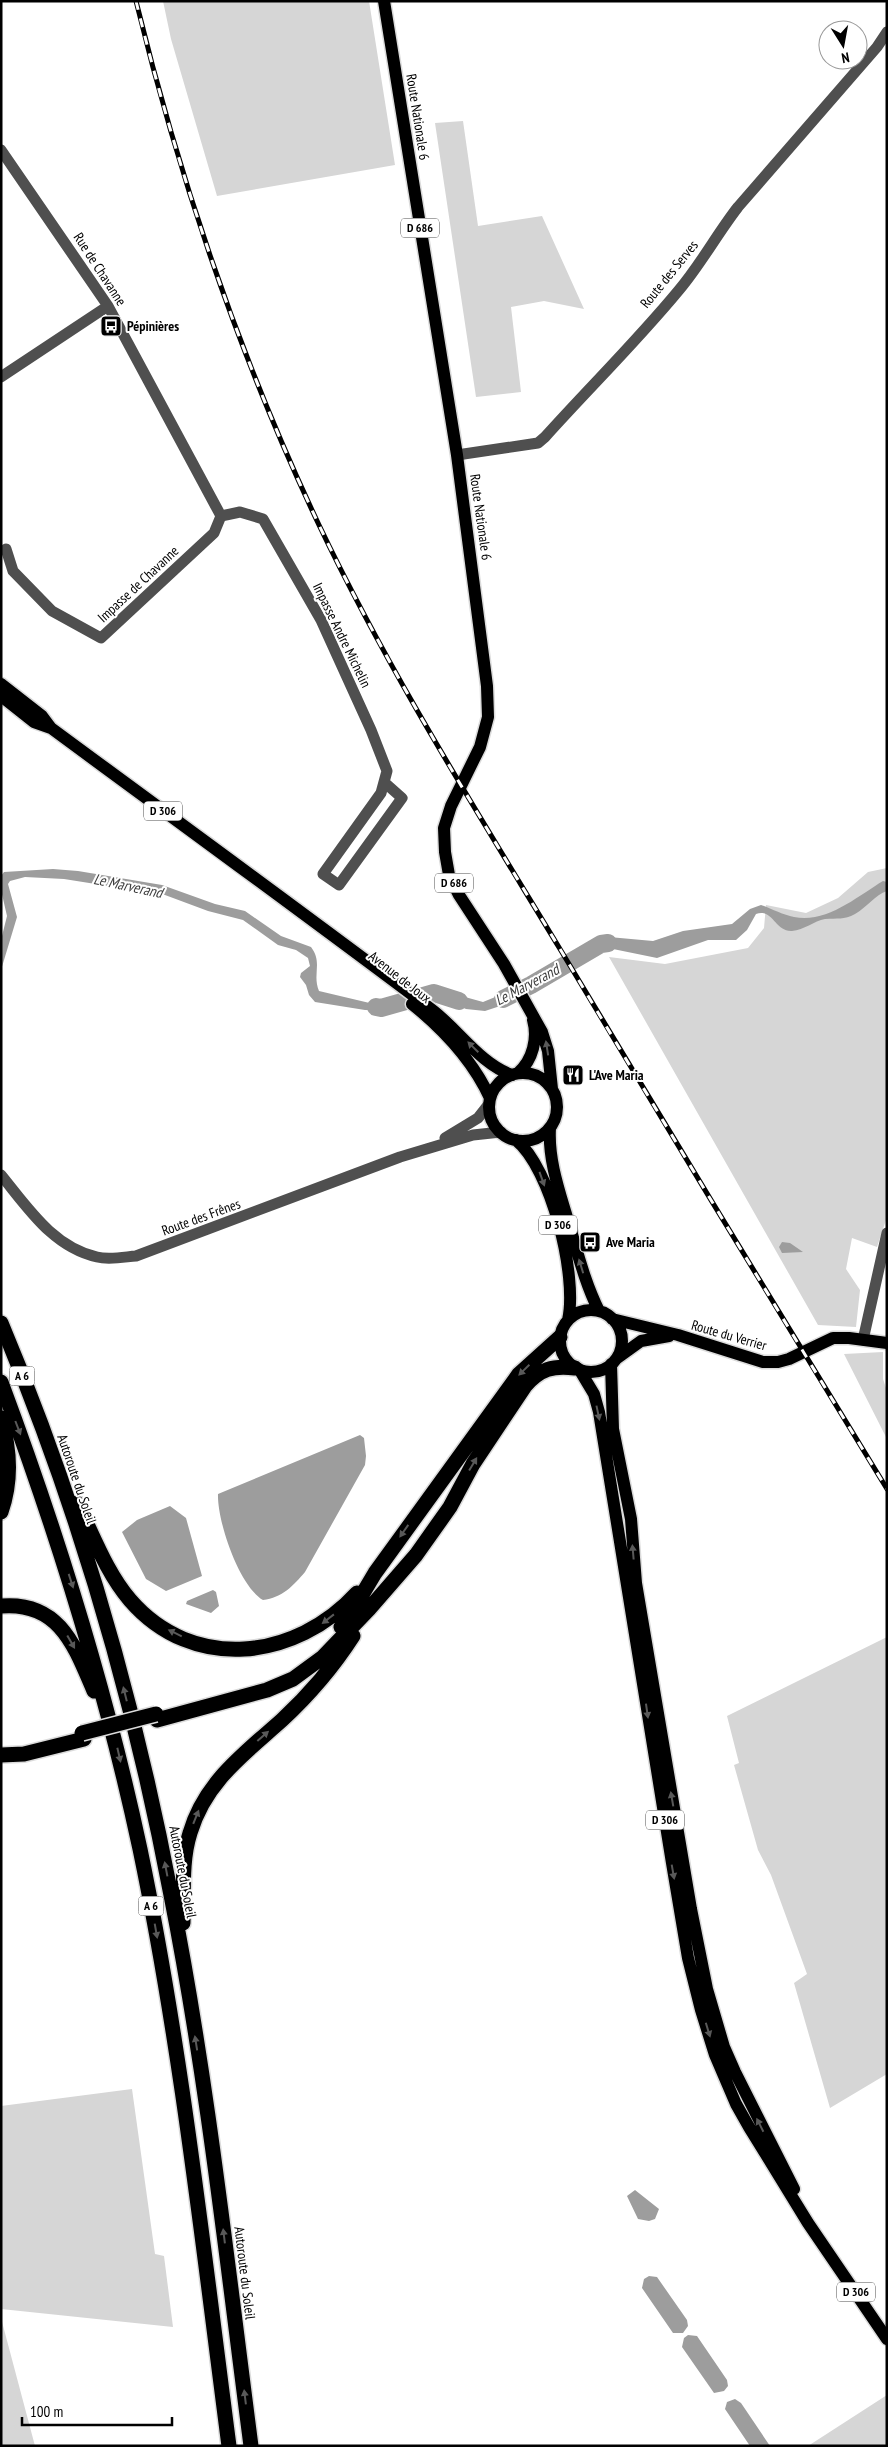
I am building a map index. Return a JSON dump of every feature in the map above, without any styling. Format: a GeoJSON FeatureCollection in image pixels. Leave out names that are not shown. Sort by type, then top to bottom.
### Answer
{"type":"FeatureCollection","features":[{"type":"Feature","properties":{"kind":"highway","name":"Autoroute du Soleil"},"geometry":{"type":"LineString","coordinates":[[1,1323],[42,1429],[75,1523],[125,1691],[159,1834],[182,1952],[204,2091],[251,2446]]}},
{"type":"Feature","properties":{"kind":"highway"},"geometry":{"type":"LineString","coordinates":[[1,1748],[27,1748],[112,1730],[275,1681],[298,1668],[328,1642],[350,1615],[375,1573],[519,1374],[560,1336]]}},
{"type":"Feature","properties":{"kind":"highway"},"geometry":{"type":"LineString","coordinates":[[1,1755],[24,1754],[83,1736],[251,1695],[293,1679],[323,1657],[369,1609],[416,1555],[450,1507],[473,1464],[533,1377],[546,1368],[562,1366],[577,1368]]}},
{"type":"Feature","properties":{"kind":"highway","name":"A 6"},"geometry":{"type":"LineString","coordinates":[[1,1382],[35,1471],[74,1590],[112,1730],[140,1848],[162,1962],[182,2095],[229,2446]]}},
{"type":"Feature","properties":{"kind":"highway"},"geometry":{"type":"LineString","coordinates":[[1,1418],[9,1461],[6,1492],[1,1512]]}},
{"type":"Feature","properties":{"kind":"highway"},"geometry":{"type":"LineString","coordinates":[[42,1429],[103,1557],[122,1589],[149,1618],[185,1638],[210,1646],[236,1649],[263,1648],[285,1642],[305,1634],[334,1615],[375,1573]]}},
{"type":"Feature","properties":{"kind":"highway"},"geometry":{"type":"LineString","coordinates":[[1,1606],[19,1606],[37,1610],[52,1619],[63,1629],[76,1650],[112,1730]]}},
{"type":"Feature","properties":{"kind":"highway"},"geometry":{"type":"LineString","coordinates":[[182,1952],[186,1849],[193,1823],[205,1798],[227,1768],[308,1694],[344,1650],[369,1609]]}},
{"type":"Feature","properties":{"kind":"main road","name":"Route Nationale 6"},"geometry":{"type":"LineString","coordinates":[[384,1],[457,454],[487,686],[488,717],[480,747],[451,806],[444,828],[445,852],[449,875],[513,980],[546,1041],[552,1089]]}},
{"type":"Feature","properties":{"kind":"main road","name":"Avenue de Joux"},"geometry":{"type":"LineString","coordinates":[[1,684],[42,716],[50,728]]}},
{"type":"Feature","properties":{"kind":"main road","name":"Avenue de Joux"},"geometry":{"type":"LineString","coordinates":[[1,696],[34,722],[50,728],[276,894],[322,937],[431,1009],[492,1065],[515,1074]]}},
{"type":"Feature","properties":{"kind":"main road","name":"Avenue de Joux"},"geometry":{"type":"LineString","coordinates":[[397,988],[461,1051],[484,1085],[490,1101]]}},
{"type":"Feature","properties":{"kind":"main road","name":"Route Nationale 6"},"geometry":{"type":"LineString","coordinates":[[515,1074],[527,1064],[533,1048],[535,1025],[529,1008]]}},
{"type":"Feature","properties":{"kind":"main road"},"geometry":{"type":"LineString","coordinates":[[526,1073],[541,1078],[552,1089],[557,1109],[550,1128],[534,1138],[516,1140],[501,1132],[492,1120],[490,1101],[499,1084],[515,1074],[526,1073]]}},
{"type":"Feature","properties":{"kind":"main road","name":"D 306"},"geometry":{"type":"LineString","coordinates":[[550,1128],[550,1153],[558,1185],[584,1275],[599,1311]]}},
{"type":"Feature","properties":{"kind":"main road","name":"D 306"},"geometry":{"type":"LineString","coordinates":[[516,1140],[525,1147],[534,1160],[556,1219],[569,1276],[570,1308],[568,1320]]}},
{"type":"Feature","properties":{"kind":"main road"},"geometry":{"type":"LineString","coordinates":[[582,1311],[599,1311],[612,1319],[620,1331],[621,1338],[619,1353],[613,1361],[599,1370],[577,1368],[570,1363],[562,1351],[560,1336],[568,1320],[582,1311]]}},
{"type":"Feature","properties":{"kind":"main road","name":"Route du Verrier"},"geometry":{"type":"LineString","coordinates":[[612,1319],[678,1335],[763,1362],[778,1362],[833,1338],[887,1343]]}},
{"type":"Feature","properties":{"kind":"main road","name":"Route du Verrier"},"geometry":{"type":"LineString","coordinates":[[613,1361],[641,1341],[655,1337],[678,1335]]}},
{"type":"Feature","properties":{"kind":"main road","name":"D 306"},"geometry":{"type":"LineString","coordinates":[[613,1361],[610,1377],[613,1429],[631,1520],[636,1583],[691,1951]]}},
{"type":"Feature","properties":{"kind":"main road","name":"D 306"},"geometry":{"type":"LineString","coordinates":[[577,1368],[594,1394],[599,1412],[691,1951],[735,2072],[750,2106],[824,2246],[887,2339]]}},
{"type":"Feature","properties":{"kind":"street","name":"Route des Serves"},"geometry":{"type":"LineString","coordinates":[[457,454],[538,443],[545,437],[677,292],[704,258],[718,232],[877,47],[887,32]]}},
{"type":"Feature","properties":{"kind":"street","name":"Rue de Chavanne"},"geometry":{"type":"LineString","coordinates":[[1,150],[108,306],[221,516]]}},
{"type":"Feature","properties":{"kind":"street"},"geometry":{"type":"LineString","coordinates":[[1,377],[108,306]]}},
{"type":"Feature","properties":{"kind":"street","name":"Impasse Andre Michelin"},"geometry":{"type":"LineString","coordinates":[[221,516],[240,512],[262,519],[321,620],[371,730],[387,771],[384,782]]}},
{"type":"Feature","properties":{"kind":"street","name":"Impasse de Chavanne"},"geometry":{"type":"LineString","coordinates":[[6,550],[13,571],[52,611],[101,638],[214,533],[221,516]]}},
{"type":"Feature","properties":{"kind":"street"},"geometry":{"type":"LineString","coordinates":[[384,782],[402,798],[339,885],[323,874],[381,793],[384,782]]}},
{"type":"Feature","properties":{"kind":"street","name":"Route des Frênes"},"geometry":{"type":"LineString","coordinates":[[433,1145],[478,1118],[490,1101]]}},
{"type":"Feature","properties":{"kind":"street","name":"Route des Frênes"},"geometry":{"type":"LineString","coordinates":[[1,1175],[40,1223],[66,1246],[98,1257],[136,1256],[433,1145],[473,1135],[501,1132]]}},
{"type":"Feature","properties":{"kind":"street"},"geometry":{"type":"LineString","coordinates":[[863,1340],[887,1233]]}},
{"type":"Feature","properties":{"kind":"shaded area"},"geometry":{"type":"Polygon","coordinates":[[[163,1],[369,1],[395,165],[217,196],[171,39],[163,1]]]}},
{"type":"Feature","properties":{"kind":"shaded area"},"geometry":{"type":"Polygon","coordinates":[[[463,121],[478,226],[542,216],[584,309],[544,301],[511,307],[521,392],[476,397],[435,123],[463,121]]]}},
{"type":"Feature","properties":{"kind":"shaded area"},"geometry":{"type":"Polygon","coordinates":[[[887,868],[887,1217],[877,1247],[852,1238],[846,1269],[860,1290],[856,1327],[818,1325],[609,957],[665,964],[748,948],[764,928],[766,905],[806,913],[838,898],[868,872],[887,868]]]}},
{"type":"Feature","properties":{"kind":"shaded area"},"geometry":{"type":"Polygon","coordinates":[[[883,1352],[883,1379],[887,1391],[887,1439],[844,1354],[883,1352]]]}},
{"type":"Feature","properties":{"kind":"shaded area"},"geometry":{"type":"Polygon","coordinates":[[[887,1637],[887,2074],[830,2108],[794,1983],[807,1974],[771,1875],[758,1850],[734,1765],[739,1763],[727,1716],[887,1637]]]}},
{"type":"Feature","properties":{"kind":"shaded area"},"geometry":{"type":"Polygon","coordinates":[[[132,2089],[155,2254],[164,2256],[173,2327],[1,2309],[1,2106],[132,2089]]]}},
{"type":"Feature","properties":{"kind":"shaded area"},"geometry":{"type":"Polygon","coordinates":[[[1,2318],[35,2446],[1,2446],[1,2318]]]}},
{"type":"Feature","properties":{"kind":"shaded area"},"geometry":{"type":"Polygon","coordinates":[[[887,2395],[887,2446],[808,2446],[887,2395]]]}},
{"type":"Feature","properties":{"kind":"water"},"geometry":{"type":"Polygon","coordinates":[[[53,869],[78,871],[162,885],[215,904],[245,911],[281,936],[311,947],[315,953],[317,963],[316,979],[319,991],[378,1005],[390,997],[404,1008],[403,1011],[365,1010],[315,1002],[309,995],[306,985],[300,977],[301,973],[310,966],[308,958],[296,950],[278,945],[243,920],[208,911],[165,895],[64,879],[25,877],[10,881],[8,884],[17,917],[1,970],[1,940],[7,916],[1,890],[1,876],[4,872],[53,869]]]}},
{"type":"Feature","properties":{"kind":"water"},"geometry":{"type":"Polygon","coordinates":[[[883,881],[887,882],[887,891],[855,914],[844,918],[821,920],[792,931],[782,928],[766,914],[762,913],[756,914],[747,930],[736,940],[708,940],[657,958],[613,949],[599,950],[588,957],[582,947],[609,937],[653,941],[683,931],[732,924],[750,909],[761,905],[794,917],[818,916],[830,913],[883,881]]]}},
{"type":"Feature","properties":{"kind":"water"},"geometry":{"type":"Polygon","coordinates":[[[554,966],[559,974],[532,992],[525,982],[554,966]]]}},
{"type":"Feature","properties":{"kind":"water"},"geometry":{"type":"Polygon","coordinates":[[[510,991],[515,1001],[485,1011],[466,1009],[438,997],[438,993],[447,992],[483,1002],[510,991]]]}},
{"type":"Feature","properties":{"kind":"water"},"geometry":{"type":"Polygon","coordinates":[[[782,1242],[790,1243],[803,1252],[782,1253],[779,1247],[782,1242]]]}},
{"type":"Feature","properties":{"kind":"water"},"geometry":{"type":"Polygon","coordinates":[[[360,1435],[364,1438],[365,1465],[305,1572],[282,1594],[263,1600],[254,1593],[246,1581],[231,1552],[221,1520],[218,1494],[360,1435]]]}},
{"type":"Feature","properties":{"kind":"water"},"geometry":{"type":"Polygon","coordinates":[[[170,1506],[186,1518],[202,1576],[166,1591],[146,1579],[122,1532],[137,1520],[170,1506]]]}},
{"type":"Feature","properties":{"kind":"water"},"geometry":{"type":"Polygon","coordinates":[[[213,1590],[216,1592],[219,1606],[211,1613],[186,1604],[187,1601],[213,1590]]]}},
{"type":"Feature","properties":{"kind":"water"},"geometry":{"type":"Polygon","coordinates":[[[635,2190],[659,2209],[655,2219],[649,2221],[638,2219],[627,2196],[635,2190]]]}},
{"type":"Feature","properties":{"kind":"water"},"geometry":{"type":"Polygon","coordinates":[[[649,2276],[657,2277],[687,2320],[688,2326],[683,2333],[673,2333],[642,2288],[644,2279],[649,2276]]]}},
{"type":"Feature","properties":{"kind":"water"},"geometry":{"type":"Polygon","coordinates":[[[688,2335],[697,2336],[727,2380],[728,2386],[724,2391],[714,2393],[682,2347],[684,2338],[688,2335]]]}},
{"type":"Feature","properties":{"kind":"water"},"geometry":{"type":"Polygon","coordinates":[[[735,2399],[741,2403],[770,2446],[750,2446],[725,2409],[727,2402],[735,2399]]]}},
{"type":"Feature","properties":{"kind":"waterway","name":"Le Marverand"},"geometry":{"type":"LineString","coordinates":[[503,999],[601,944],[608,943]]}},
{"type":"Feature","properties":{"kind":"waterway","name":"Le Marverand"},"geometry":{"type":"LineString","coordinates":[[376,1007],[381,1008],[434,993],[459,1001]]}},
{"type":"Feature","properties":{"kind":"railway"},"geometry":{"type":"LineString","coordinates":[[136,1],[172,135],[214,268],[263,398],[290,462],[346,580],[374,634],[465,793],[887,1489]]}},
{"type":"Feature","properties":{"kind":"place","name":"Pépinières"},"geometry":{"type":"Point","coordinates":[111,326]}},
{"type":"Feature","properties":{"kind":"place","name":"L'Ave Maria"},"geometry":{"type":"Point","coordinates":[573,1075]}},
{"type":"Feature","properties":{"kind":"place","name":"Ave Maria"},"geometry":{"type":"Point","coordinates":[590,1242]}}]}
